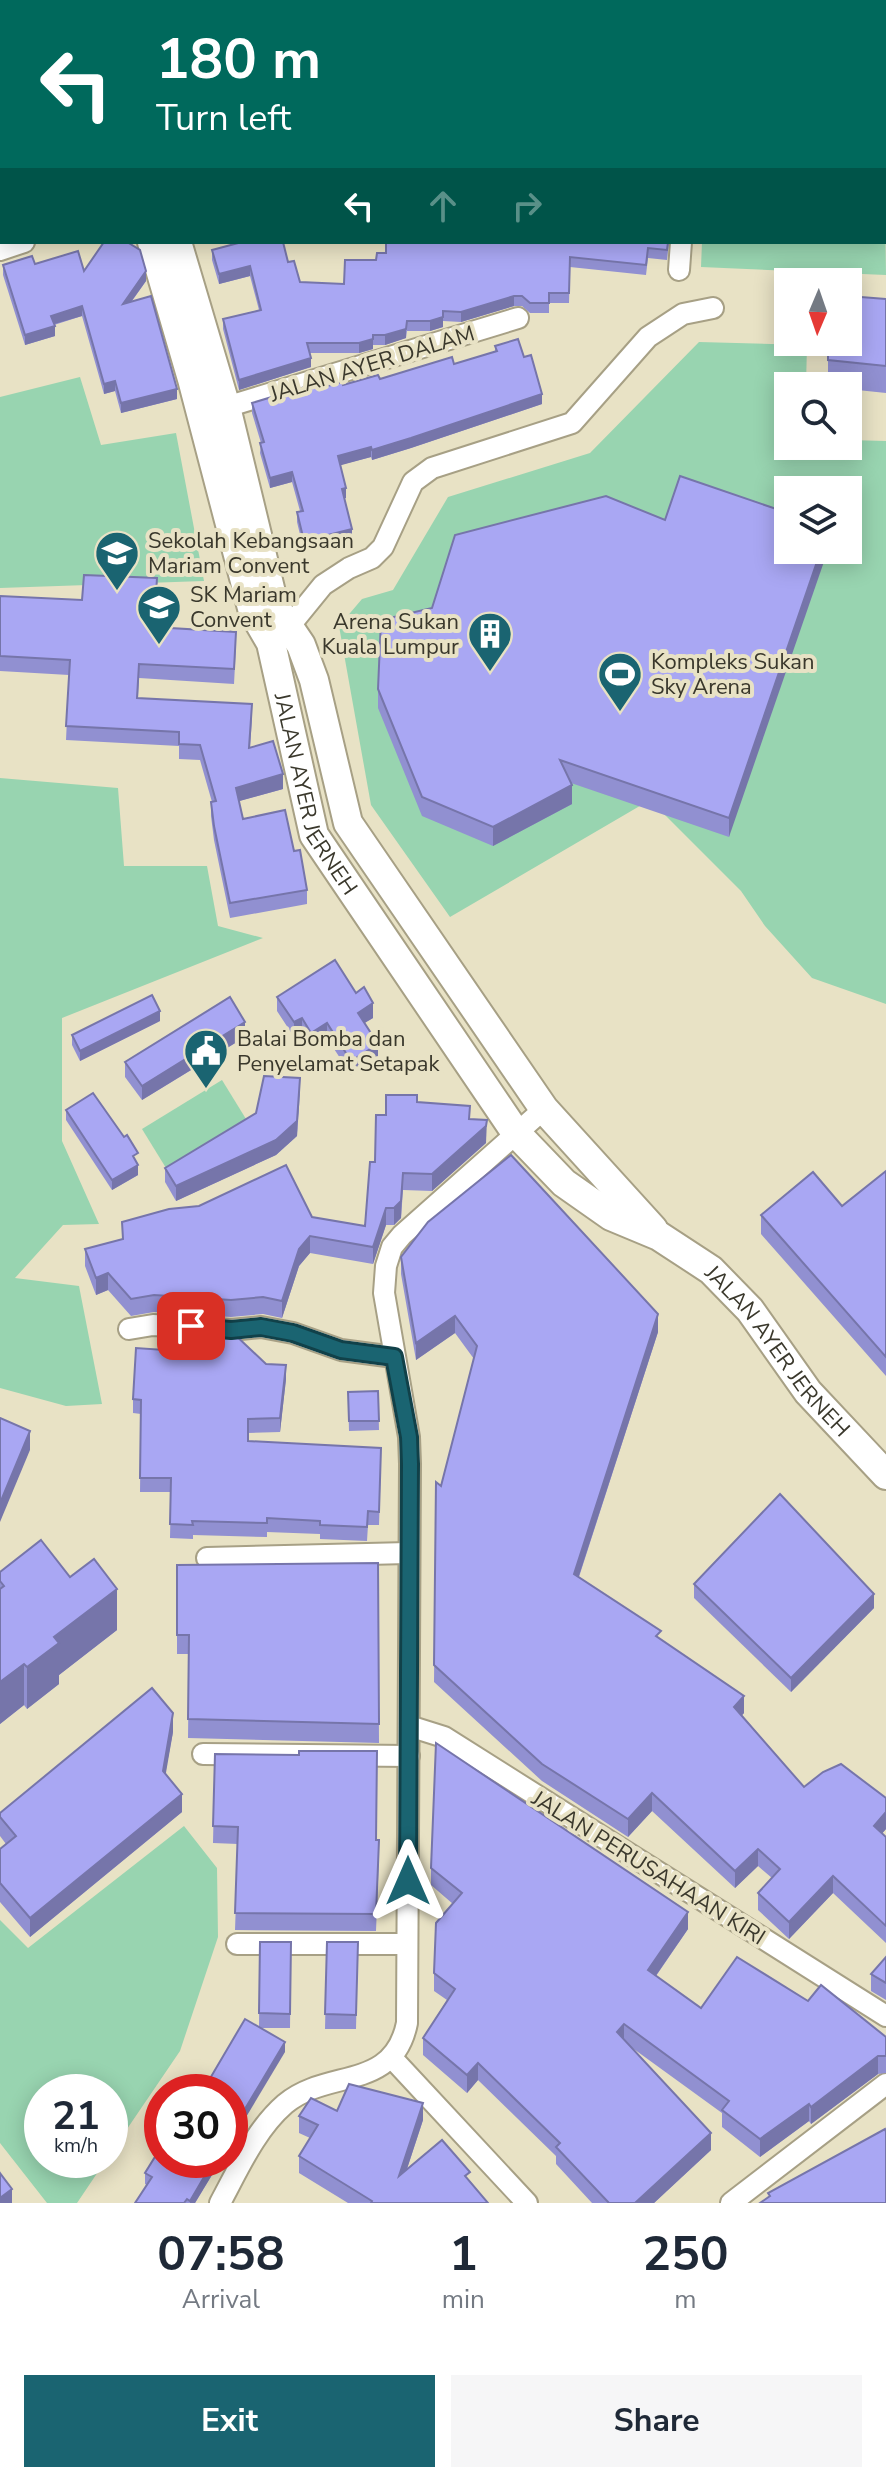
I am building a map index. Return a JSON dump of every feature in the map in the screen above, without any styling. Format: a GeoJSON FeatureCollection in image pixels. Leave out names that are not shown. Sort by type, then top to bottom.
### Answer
{"type":"FeatureCollection","features":[{"type":"Feature","properties":{"kind":"main road","name":"JALAN AYER JERNEH"},"geometry":{"type":"LineString","coordinates":[[153,244],[192,379],[253,612],[271,643],[314,835],[516,1133],[564,1183],[611,1216],[659,1236],[711,1270],[750,1310],[808,1392],[886,1475]]}},
{"type":"Feature","properties":{"kind":"main road","name":"JALAN AYER JERNEH"},"geometry":{"type":"LineString","coordinates":[[178,244],[226,407],[274,605],[301,645],[314,680],[348,823],[544,1109],[659,1236]]}},
{"type":"Feature","properties":{"kind":"street"},"geometry":{"type":"LineString","coordinates":[[679,270],[681,244]]}},
{"type":"Feature","properties":{"kind":"street"},"geometry":{"type":"LineString","coordinates":[[288,628],[323,585],[372,558],[383,547],[413,482],[432,468],[572,423],[648,337],[683,314],[713,308]]}},
{"type":"Feature","properties":{"kind":"street","name":"JALAN AYER DALAM"},"geometry":{"type":"LineString","coordinates":[[226,407],[518,318]]}},
{"type":"Feature","properties":{"kind":"street"},"geometry":{"type":"LineString","coordinates":[[220,2203],[257,2138],[286,2103],[309,2091],[376,2070],[392,2058],[403,2041],[407,2023],[409,1437],[384,1293],[386,1266],[392,1247],[402,1235],[544,1109]]}},
{"type":"Feature","properties":{"kind":"street"},"geometry":{"type":"LineString","coordinates":[[129,1329],[174,1324],[231,1330],[261,1327],[293,1333],[341,1350],[394,1357]]}},
{"type":"Feature","properties":{"kind":"street"},"geometry":{"type":"LineString","coordinates":[[207,1558],[408,1553]]}},
{"type":"Feature","properties":{"kind":"street","name":"JALAN PERUSAHAAN KIRI"},"geometry":{"type":"LineString","coordinates":[[409,1726],[444,1737],[886,2016]]}},
{"type":"Feature","properties":{"kind":"street"},"geometry":{"type":"LineString","coordinates":[[203,1754],[409,1756]]}},
{"type":"Feature","properties":{"kind":"street"},"geometry":{"type":"LineString","coordinates":[[237,1944],[407,1944]]}},
{"type":"Feature","properties":{"kind":"street"},"geometry":{"type":"LineString","coordinates":[[392,2058],[527,2203]]}},
{"type":"Feature","properties":{"kind":"street"},"geometry":{"type":"LineString","coordinates":[[731,2203],[886,2084]]}},
{"type":"Feature","properties":{"kind":"green space"},"geometry":{"type":"Polygon","coordinates":[[[702,244],[886,244],[886,275],[862,274],[862,268],[774,270],[701,267],[702,244]]]}},
{"type":"Feature","properties":{"kind":"green space","name":"Kompleks Sukan Sky Arena"},"geometry":{"type":"Polygon","coordinates":[[[699,342],[774,344],[774,356],[807,356],[806,372],[774,372],[774,460],[862,460],[862,440],[886,441],[886,1004],[812,978],[765,926],[741,891],[650,800],[450,917],[371,805],[339,626],[362,599],[393,590],[448,497],[590,453],[699,342]]]}},
{"type":"Feature","properties":{"kind":"green space"},"geometry":{"type":"Polygon","coordinates":[[[80,377],[101,445],[176,433],[204,581],[0,588],[0,397],[80,377]]]}},
{"type":"Feature","properties":{"kind":"green space"},"geometry":{"type":"Polygon","coordinates":[[[0,778],[118,788],[124,866],[207,866],[218,926],[263,938],[62,1018],[62,1141],[99,1224],[63,1225],[15,1278],[79,1286],[102,1404],[66,1406],[0,1388],[0,778]]]}},
{"type":"Feature","properties":{"kind":"green space"},"geometry":{"type":"Polygon","coordinates":[[[222,1080],[246,1119],[166,1168],[142,1129],[222,1080]]]}},
{"type":"Feature","properties":{"kind":"green space"},"geometry":{"type":"Polygon","coordinates":[[[184,1826],[217,1868],[218,1937],[180,2051],[164,2074],[144,2074],[144,2104],[128,2128],[128,2074],[24,2074],[24,2174],[0,2143],[0,1920],[28,1948],[184,1826]]]}},
{"type":"Feature","properties":{"kind":"green space"},"geometry":{"type":"Polygon","coordinates":[[[27,2178],[94,2178],[77,2203],[47,2203],[27,2178]]]}},
{"type":"Feature","properties":{"kind":"building"},"geometry":{"type":"Polygon","coordinates":[[[103,244],[130,244],[140,250],[146,271],[123,304],[151,296],[177,389],[121,403],[115,381],[104,384],[82,306],[51,316],[55,326],[25,335],[3,265],[32,256],[35,264],[78,251],[84,271],[103,244]]]}},
{"type":"Feature","properties":{"kind":"building"},"geometry":{"type":"Polygon","coordinates":[[[234,244],[284,244],[288,262],[294,261],[300,282],[344,284],[345,260],[376,260],[377,253],[386,253],[386,244],[668,244],[667,250],[648,248],[646,265],[570,257],[569,293],[549,293],[549,303],[530,303],[522,296],[514,296],[461,312],[443,311],[443,317],[430,321],[407,321],[406,329],[373,335],[373,339],[359,343],[307,343],[311,358],[239,380],[223,319],[261,310],[250,266],[219,274],[212,250],[234,244]]]}},
{"type":"Feature","properties":{"kind":"building"},"geometry":{"type":"Polygon","coordinates":[[[862,297],[886,299],[886,366],[828,360],[828,356],[862,356],[862,297]]]}},
{"type":"Feature","properties":{"kind":"building"},"geometry":{"type":"Polygon","coordinates":[[[518,339],[524,357],[531,355],[542,394],[372,450],[371,447],[338,456],[352,529],[304,541],[297,512],[303,511],[292,472],[270,478],[260,443],[264,442],[252,403],[318,383],[320,388],[378,375],[380,379],[452,357],[454,364],[497,351],[495,346],[518,339]]]}},
{"type":"Feature","properties":{"kind":"building"},"geometry":{"type":"Polygon","coordinates":[[[680,476],[774,508],[774,564],[816,564],[729,818],[560,760],[572,785],[493,827],[422,797],[378,689],[381,620],[432,608],[455,535],[606,496],[665,520],[680,476]]]}},
{"type":"Feature","properties":{"kind":"building"},"geometry":{"type":"Polygon","coordinates":[[[84,575],[157,578],[154,627],[236,632],[234,669],[139,664],[137,698],[252,704],[249,748],[273,741],[283,774],[236,788],[243,819],[285,810],[294,851],[300,850],[307,890],[230,903],[214,826],[211,802],[216,801],[200,745],[179,744],[179,732],[66,726],[70,660],[0,656],[0,596],[82,600],[84,575]]]}},
{"type":"Feature","properties":{"kind":"building"},"geometry":{"type":"Polygon","coordinates":[[[335,960],[356,993],[364,987],[373,1003],[358,1013],[378,1044],[351,1061],[327,1023],[311,1033],[302,1018],[294,1022],[277,997],[335,960]]]}},
{"type":"Feature","properties":{"kind":"building"},"geometry":{"type":"Polygon","coordinates":[[[152,995],[160,1011],[80,1051],[72,1035],[152,995]]]}},
{"type":"Feature","properties":{"kind":"building"},"geometry":{"type":"Polygon","coordinates":[[[230,997],[245,1022],[142,1086],[125,1062],[230,997]]]}},
{"type":"Feature","properties":{"kind":"building"},"geometry":{"type":"Polygon","coordinates":[[[264,1076],[300,1078],[297,1121],[276,1140],[176,1186],[165,1168],[256,1113],[264,1076]]]}},
{"type":"Feature","properties":{"kind":"building"},"geometry":{"type":"Polygon","coordinates":[[[93,1093],[138,1153],[133,1156],[138,1165],[112,1180],[66,1110],[93,1093]]]}},
{"type":"Feature","properties":{"kind":"building"},"geometry":{"type":"Polygon","coordinates":[[[386,1095],[417,1095],[417,1102],[470,1106],[469,1119],[487,1120],[486,1126],[432,1174],[403,1173],[401,1201],[394,1208],[386,1208],[373,1247],[310,1236],[299,1249],[282,1301],[263,1297],[231,1300],[154,1295],[131,1299],[108,1273],[96,1278],[85,1249],[123,1239],[122,1222],[169,1209],[199,1206],[286,1165],[312,1217],[365,1226],[370,1162],[375,1162],[376,1115],[386,1115],[386,1095]]]}},
{"type":"Feature","properties":{"kind":"building"},"geometry":{"type":"Polygon","coordinates":[[[511,1155],[658,1314],[574,1574],[661,1631],[656,1636],[744,1696],[734,1707],[804,1787],[823,1772],[841,1764],[886,1798],[886,1812],[874,1826],[886,1837],[886,1926],[833,1876],[789,1922],[758,1893],[780,1869],[758,1849],[735,1871],[652,1793],[628,1819],[542,1764],[434,1665],[436,1482],[441,1486],[477,1346],[455,1316],[416,1343],[401,1257],[428,1222],[511,1155]]]}},
{"type":"Feature","properties":{"kind":"building"},"geometry":{"type":"Polygon","coordinates":[[[886,1171],[886,1357],[761,1215],[813,1172],[842,1206],[886,1171]]]}},
{"type":"Feature","properties":{"kind":"building"},"geometry":{"type":"Polygon","coordinates":[[[191,1327],[235,1329],[230,1330],[266,1364],[286,1365],[280,1418],[248,1419],[248,1441],[381,1448],[379,1512],[368,1511],[367,1527],[267,1518],[267,1523],[192,1521],[193,1525],[170,1524],[171,1478],[140,1478],[141,1400],[133,1399],[136,1348],[179,1351],[191,1327]]]}},
{"type":"Feature","properties":{"kind":"building"},"geometry":{"type":"Polygon","coordinates":[[[378,1391],[379,1421],[349,1421],[348,1392],[378,1391]]]}},
{"type":"Feature","properties":{"kind":"building"},"geometry":{"type":"Polygon","coordinates":[[[0,1418],[30,1431],[0,1503],[0,1418]]]}},
{"type":"Feature","properties":{"kind":"building"},"geometry":{"type":"Polygon","coordinates":[[[780,1494],[874,1594],[791,1678],[694,1584],[780,1494]]]}},
{"type":"Feature","properties":{"kind":"building"},"geometry":{"type":"Polygon","coordinates":[[[41,1540],[70,1577],[94,1559],[117,1589],[54,1637],[59,1643],[0,1682],[0,1589],[4,1586],[0,1581],[0,1572],[41,1540]]]}},
{"type":"Feature","properties":{"kind":"building"},"geometry":{"type":"Polygon","coordinates":[[[378,1563],[379,1724],[188,1719],[189,1635],[177,1635],[177,1565],[378,1563]]]}},
{"type":"Feature","properties":{"kind":"building"},"geometry":{"type":"Polygon","coordinates":[[[152,1688],[173,1713],[163,1771],[182,1794],[30,1918],[0,1883],[0,1849],[16,1836],[0,1813],[152,1688]]]}},
{"type":"Feature","properties":{"kind":"building"},"geometry":{"type":"Polygon","coordinates":[[[436,1743],[688,1912],[648,1970],[701,2008],[737,1957],[808,2001],[821,1985],[886,2037],[886,2056],[878,2056],[811,2107],[809,2104],[760,2139],[722,2110],[729,2101],[624,2024],[617,2032],[711,2133],[635,2203],[609,2203],[556,2147],[560,2143],[478,2063],[467,2075],[423,2038],[455,1989],[434,1973],[436,1923],[462,1893],[431,1868],[436,1743]]]}},
{"type":"Feature","properties":{"kind":"building"},"geometry":{"type":"Polygon","coordinates":[[[299,1751],[377,1751],[376,1840],[379,1840],[376,1914],[235,1913],[238,1827],[213,1826],[215,1754],[299,1755],[299,1751]]]}},
{"type":"Feature","properties":{"kind":"building"},"geometry":{"type":"Polygon","coordinates":[[[260,1942],[291,1942],[290,2014],[259,2013],[260,1942]]]}},
{"type":"Feature","properties":{"kind":"building"},"geometry":{"type":"Polygon","coordinates":[[[327,1942],[358,1942],[356,2015],[325,2014],[327,1942]]]}},
{"type":"Feature","properties":{"kind":"building"},"geometry":{"type":"Polygon","coordinates":[[[886,1957],[886,1983],[871,1974],[886,1957]]]}},
{"type":"Feature","properties":{"kind":"building"},"geometry":{"type":"Polygon","coordinates":[[[245,2019],[285,2042],[248,2104],[248,2074],[213,2074],[245,2019]]]}},
{"type":"Feature","properties":{"kind":"building"},"geometry":{"type":"Polygon","coordinates":[[[349,2084],[423,2103],[399,2176],[442,2140],[470,2172],[465,2176],[488,2203],[371,2203],[299,2156],[318,2125],[299,2116],[311,2098],[337,2111],[349,2084]]]}},
{"type":"Feature","properties":{"kind":"building"},"geometry":{"type":"Polygon","coordinates":[[[885,2129],[886,2203],[760,2203],[770,2196],[768,2193],[885,2129]]]}},
{"type":"Feature","properties":{"kind":"building"},"geometry":{"type":"Polygon","coordinates":[[[0,2173],[12,2189],[0,2198],[0,2173]]]}},
{"type":"Feature","properties":{"kind":"building"},"geometry":{"type":"Polygon","coordinates":[[[151,2178],[203,2178],[190,2201],[135,2203],[151,2178]]]}},
{"type":"Feature","properties":{"kind":"place","name":"Sekolah Kebangsaan Mariam Convent"},"geometry":{"type":"Point","coordinates":[117,592]}},
{"type":"Feature","properties":{"kind":"place","name":"SK Mariam Convent"},"geometry":{"type":"Point","coordinates":[159,646]}},
{"type":"Feature","properties":{"kind":"place","name":"Arena Sukan Kuala Lumpur"},"geometry":{"type":"Point","coordinates":[490,673]}},
{"type":"Feature","properties":{"kind":"place","name":"Kompleks Sukan Sky Arena"},"geometry":{"type":"Point","coordinates":[620,713]}},
{"type":"Feature","properties":{"kind":"place","name":"Balai Bomba dan Penyelamat Setapak"},"geometry":{"type":"Point","coordinates":[206,1090]}},
{"type":"Feature","properties":{"kind":"route"},"geometry":{"type":"LineString","coordinates":[[191,1326],[231,1330],[261,1327],[293,1333],[341,1350],[394,1357],[409,1437],[410,1464],[408,1881]]}}]}
